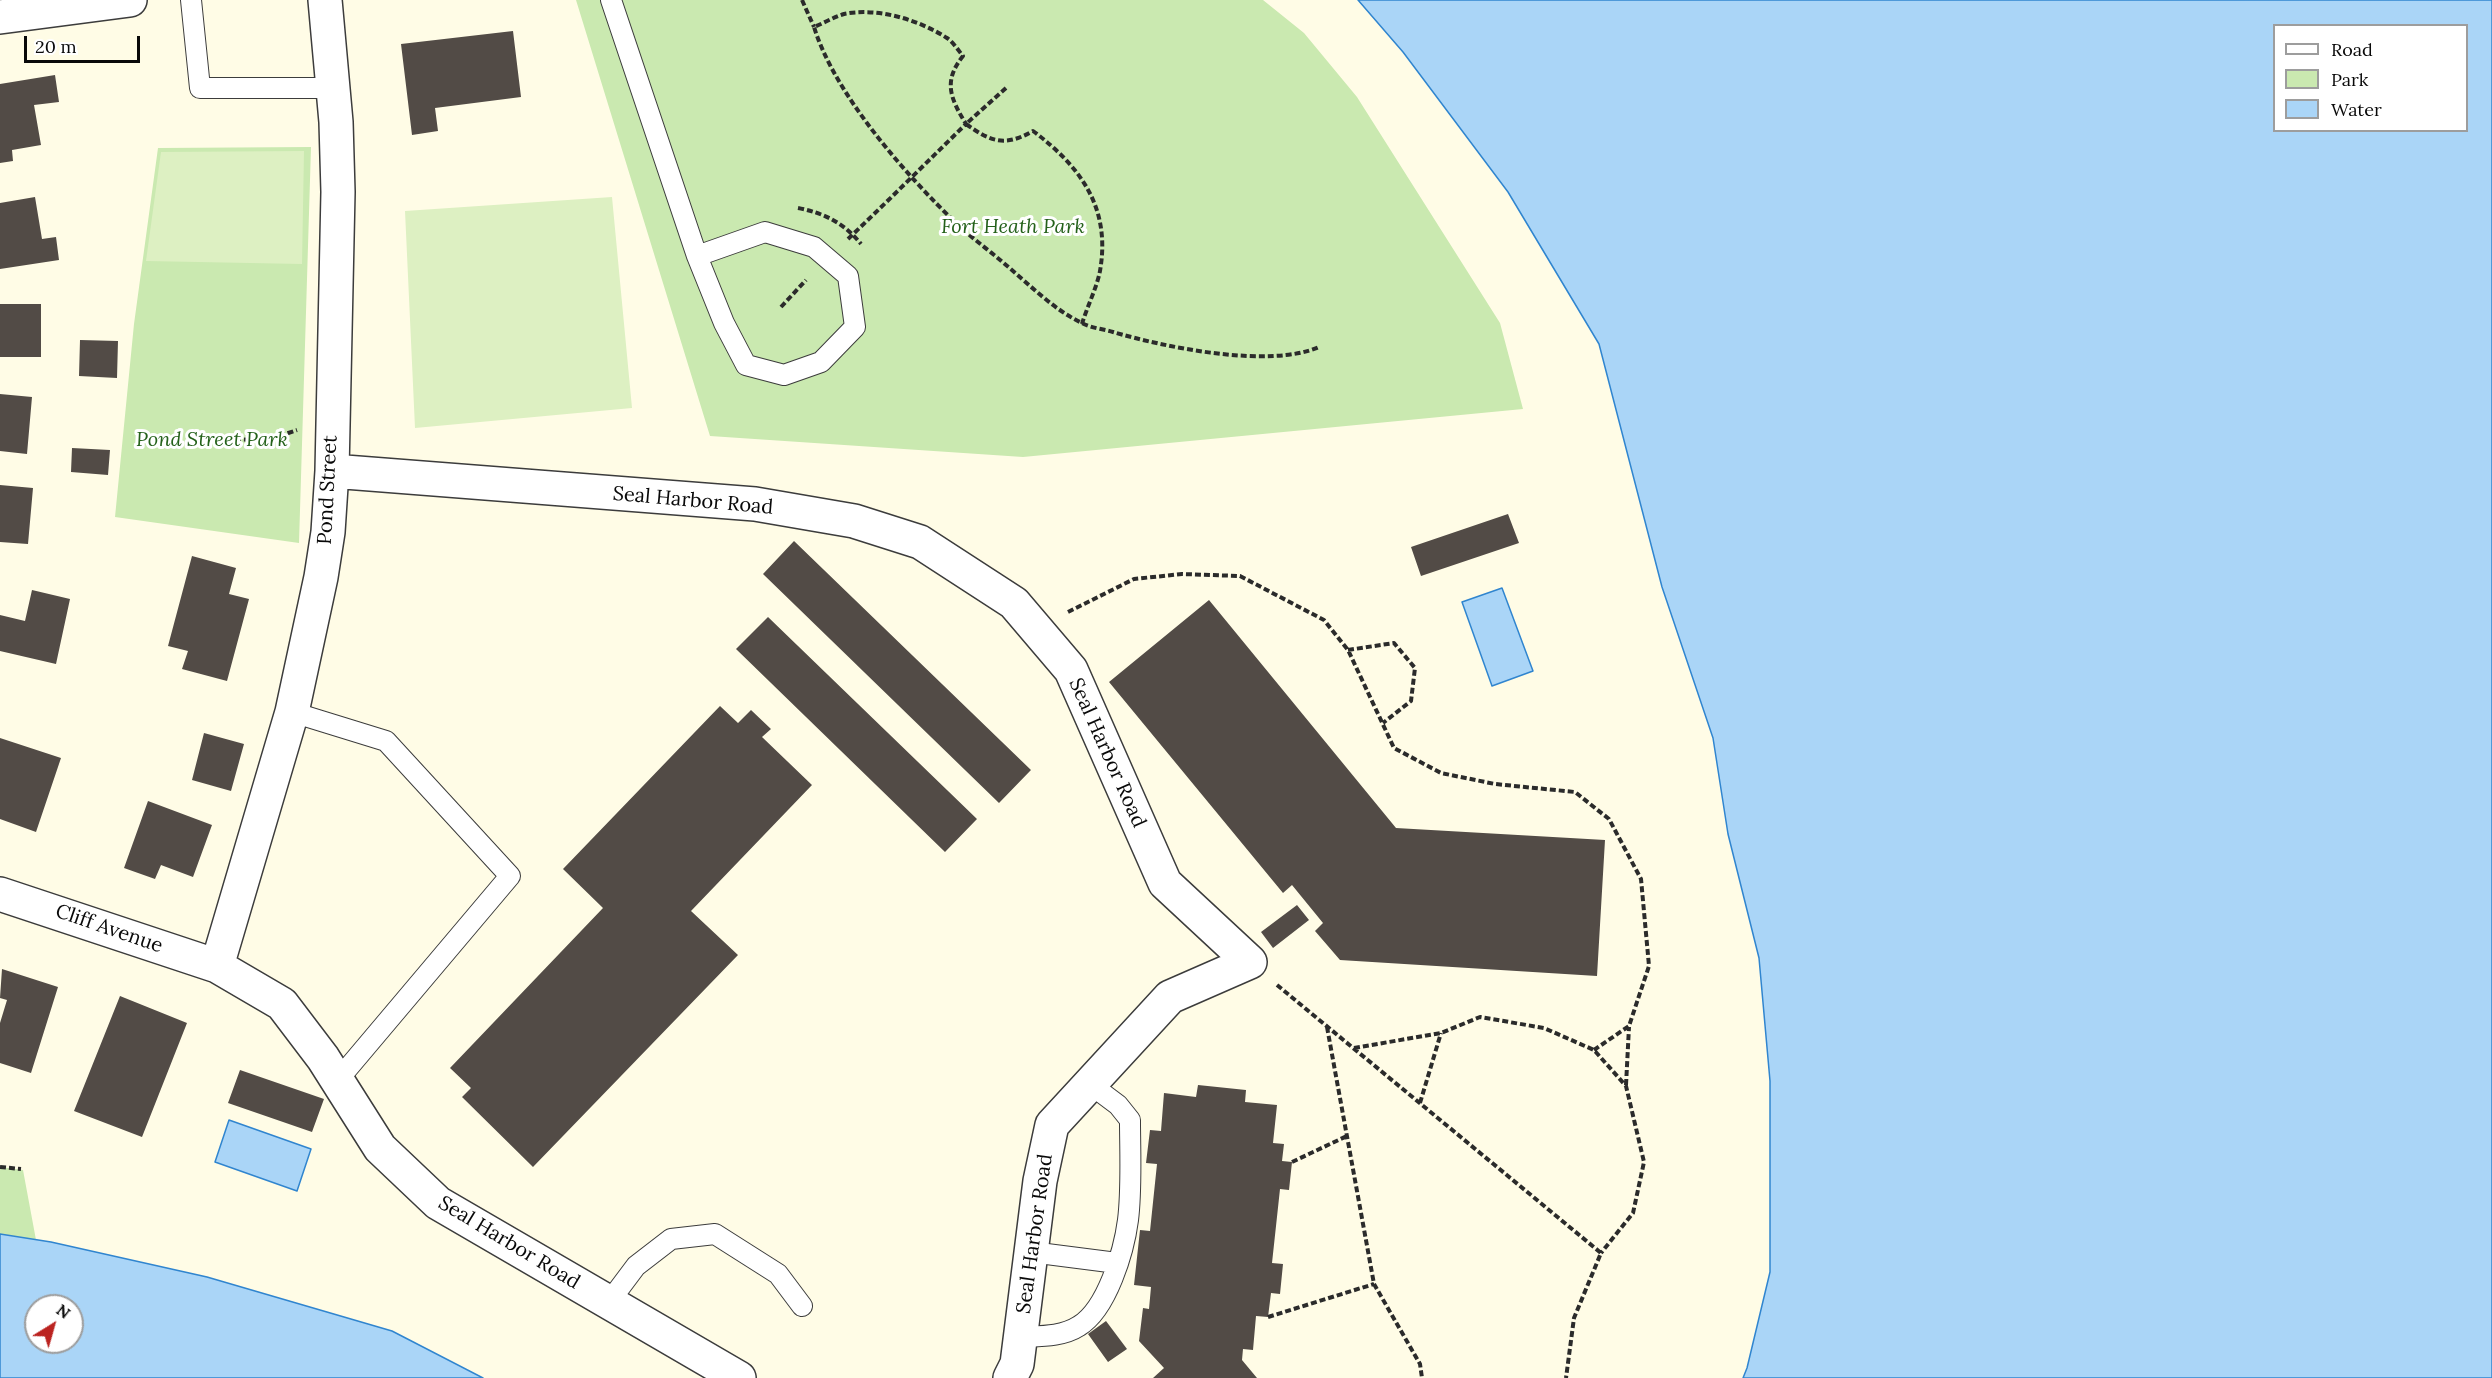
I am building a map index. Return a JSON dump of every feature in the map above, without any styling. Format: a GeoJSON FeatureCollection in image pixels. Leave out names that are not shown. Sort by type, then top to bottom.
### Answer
{"type":"FeatureCollection","features":[{"type":"Feature","properties":{"kind":"street"},"geometry":{"type":"LineString","coordinates":[[0,17],[130,0]]}},
{"type":"Feature","properties":{"kind":"street","name":"Pond Street"},"geometry":{"type":"LineString","coordinates":[[217,966],[292,712],[321,578],[328,532],[332,471],[338,192],[333,88],[325,0]]}},
{"type":"Feature","properties":{"kind":"street","name":"Seal Harbor Road"},"geometry":{"type":"LineString","coordinates":[[332,471],[755,504],[854,521],[920,542],[1014,603],[1071,670],[1165,883],[1250,963],[1170,997],[1052,1125],[1040,1180],[1017,1364],[1010,1378]]}},
{"type":"Feature","properties":{"kind":"street","name":"Cliff Avenue"},"geometry":{"type":"LineString","coordinates":[[0,894],[217,966]]}},
{"type":"Feature","properties":{"kind":"street","name":"Seal Harbor Road"},"geometry":{"type":"LineString","coordinates":[[217,966],[282,1004],[337,1080],[380,1148],[438,1203],[739,1378]]}},
{"type":"Feature","properties":{"kind":"lane"},"geometry":{"type":"LineString","coordinates":[[191,0],[200,88],[333,88]]}},
{"type":"Feature","properties":{"kind":"lane"},"geometry":{"type":"LineString","coordinates":[[611,0],[697,256],[724,323],[746,365],[784,375],[821,362],[855,327],[848,276],[814,247],[765,231],[697,256]]}},
{"type":"Feature","properties":{"kind":"lane"},"geometry":{"type":"LineString","coordinates":[[292,712],[386,741],[510,876],[337,1080]]}},
{"type":"Feature","properties":{"kind":"lane"},"geometry":{"type":"LineString","coordinates":[[1021,1337],[1056,1335],[1079,1326],[1104,1297],[1117,1263],[1128,1221],[1130,1120],[1118,1105],[1090,1084]]}},
{"type":"Feature","properties":{"kind":"lane"},"geometry":{"type":"LineString","coordinates":[[609,1302],[636,1266],[671,1239],[716,1234],[778,1274],[802,1306]]}},
{"type":"Feature","properties":{"kind":"lane"},"geometry":{"type":"LineString","coordinates":[[1031,1252],[1117,1263]]}},
{"type":"Feature","properties":{"kind":"path"},"geometry":{"type":"LineString","coordinates":[[801,0],[820,45],[838,79],[861,115],[913,176],[957,225],[1042,296],[1082,324],[1137,339],[1227,353],[1262,356],[1304,354],[1319,347]]}},
{"type":"Feature","properties":{"kind":"path"},"geometry":{"type":"LineString","coordinates":[[814,27],[843,15],[866,11],[895,16],[949,39],[963,56],[955,66],[949,85],[956,108],[966,124],[984,137],[1005,142],[1021,138],[1033,131],[1066,159],[1092,192],[1100,217],[1100,272],[1082,324]]}},
{"type":"Feature","properties":{"kind":"path"},"geometry":{"type":"LineString","coordinates":[[781,307],[828,258],[1006,88]]}},
{"type":"Feature","properties":{"kind":"path"},"geometry":{"type":"LineString","coordinates":[[208,437],[265,441],[332,418]]}},
{"type":"Feature","properties":{"kind":"path"},"geometry":{"type":"LineString","coordinates":[[1039,633],[1064,614],[1134,579],[1182,574],[1240,576],[1324,620],[1348,650],[1394,748],[1441,773],[1495,784],[1575,792],[1609,819],[1641,879],[1649,966],[1629,1026],[1626,1086],[1644,1162],[1633,1213],[1601,1253],[1574,1318],[1566,1378]]}},
{"type":"Feature","properties":{"kind":"path"},"geometry":{"type":"LineString","coordinates":[[1348,650],[1394,643],[1415,668],[1411,701],[1383,723]]}},
{"type":"Feature","properties":{"kind":"path"},"geometry":{"type":"LineString","coordinates":[[1250,963],[1601,1253]]}},
{"type":"Feature","properties":{"kind":"path"},"geometry":{"type":"LineString","coordinates":[[1353,1048],[1441,1033],[1480,1017],[1544,1028],[1594,1050],[1626,1086]]}},
{"type":"Feature","properties":{"kind":"path"},"geometry":{"type":"LineString","coordinates":[[1327,1026],[1374,1284],[1419,1364],[1422,1378]]}},
{"type":"Feature","properties":{"kind":"path"},"geometry":{"type":"LineString","coordinates":[[1594,1050],[1629,1026]]}},
{"type":"Feature","properties":{"kind":"path"},"geometry":{"type":"LineString","coordinates":[[1420,1103],[1441,1033]]}},
{"type":"Feature","properties":{"kind":"path"},"geometry":{"type":"LineString","coordinates":[[1292,1162],[1347,1136]]}},
{"type":"Feature","properties":{"kind":"path"},"geometry":{"type":"LineString","coordinates":[[0,1167],[21,1170]]}},
{"type":"Feature","properties":{"kind":"path"},"geometry":{"type":"LineString","coordinates":[[1268,1317],[1374,1284]]}},
{"type":"Feature","properties":{"kind":"green space","name":"Fort Heath Park"},"geometry":{"type":"Polygon","coordinates":[[[576,0],[1263,0],[1304,33],[1357,97],[1500,323],[1523,409],[1023,457],[710,436],[576,0]]]}},
{"type":"Feature","properties":{"kind":"green space","name":"Pond Street Park"},"geometry":{"type":"Polygon","coordinates":[[[311,147],[299,543],[115,517],[134,324],[158,148],[311,147]]]}},
{"type":"Feature","properties":{"kind":"green space"},"geometry":{"type":"Polygon","coordinates":[[[304,151],[302,264],[146,261],[161,152],[304,151]]]}},
{"type":"Feature","properties":{"kind":"green space"},"geometry":{"type":"Polygon","coordinates":[[[612,197],[632,408],[415,428],[405,211],[612,197]]]}},
{"type":"Feature","properties":{"kind":"green space"},"geometry":{"type":"Polygon","coordinates":[[[0,1167],[23,1170],[36,1240],[0,1234],[0,1167]]]}},
{"type":"Feature","properties":{"kind":"water"},"geometry":{"type":"Polygon","coordinates":[[[1358,0],[2492,0],[2492,1378],[1743,1378],[1770,1272],[1770,1081],[1759,958],[1728,834],[1713,738],[1662,587],[1599,344],[1508,192],[1403,52],[1358,0]]]}},
{"type":"Feature","properties":{"kind":"water"},"geometry":{"type":"Polygon","coordinates":[[[1502,588],[1533,671],[1492,686],[1462,602],[1502,588]]]}},
{"type":"Feature","properties":{"kind":"water"},"geometry":{"type":"Polygon","coordinates":[[[229,1120],[311,1149],[297,1191],[215,1162],[229,1120]]]}},
{"type":"Feature","properties":{"kind":"water"},"geometry":{"type":"Polygon","coordinates":[[[0,1234],[51,1242],[207,1277],[392,1331],[483,1378],[0,1378],[0,1234]]]}},
{"type":"Feature","properties":{"kind":"building"},"geometry":{"type":"Polygon","coordinates":[[[513,31],[521,97],[435,108],[438,131],[412,135],[401,44],[513,31]]]}},
{"type":"Feature","properties":{"kind":"building"},"geometry":{"type":"Polygon","coordinates":[[[55,75],[59,102],[34,105],[41,145],[12,150],[13,161],[0,163],[0,84],[55,75]]]}},
{"type":"Feature","properties":{"kind":"building"},"geometry":{"type":"Polygon","coordinates":[[[35,197],[42,239],[56,237],[59,260],[0,269],[0,203],[35,197]]]}},
{"type":"Feature","properties":{"kind":"building"},"geometry":{"type":"Polygon","coordinates":[[[0,304],[41,304],[41,357],[0,357],[0,304]]]}},
{"type":"Feature","properties":{"kind":"building"},"geometry":{"type":"Polygon","coordinates":[[[80,340],[118,341],[117,378],[79,376],[80,340]]]}},
{"type":"Feature","properties":{"kind":"building"},"geometry":{"type":"Polygon","coordinates":[[[0,394],[32,397],[27,454],[0,451],[0,394]]]}},
{"type":"Feature","properties":{"kind":"building"},"geometry":{"type":"Polygon","coordinates":[[[72,448],[110,450],[108,475],[71,472],[72,448]]]}},
{"type":"Feature","properties":{"kind":"building"},"geometry":{"type":"Polygon","coordinates":[[[0,485],[33,488],[28,544],[0,542],[0,485]]]}},
{"type":"Feature","properties":{"kind":"building"},"geometry":{"type":"Polygon","coordinates":[[[1508,514],[1519,543],[1421,576],[1411,547],[1508,514]]]}},
{"type":"Feature","properties":{"kind":"building"},"geometry":{"type":"Polygon","coordinates":[[[794,541],[1031,770],[999,803],[763,574],[794,541]]]}},
{"type":"Feature","properties":{"kind":"building"},"geometry":{"type":"Polygon","coordinates":[[[192,556],[236,568],[229,594],[249,599],[227,681],[182,669],[188,651],[168,646],[192,556]]]}},
{"type":"Feature","properties":{"kind":"building"},"geometry":{"type":"Polygon","coordinates":[[[32,590],[70,599],[56,664],[0,651],[0,615],[25,621],[32,590]]]}},
{"type":"Feature","properties":{"kind":"building"},"geometry":{"type":"Polygon","coordinates":[[[1209,600],[1396,828],[1605,840],[1597,976],[1340,960],[1315,931],[1323,923],[1292,885],[1283,893],[1109,682],[1209,600]]]}},
{"type":"Feature","properties":{"kind":"building"},"geometry":{"type":"Polygon","coordinates":[[[768,617],[977,819],[945,852],[736,649],[768,617]]]}},
{"type":"Feature","properties":{"kind":"building"},"geometry":{"type":"Polygon","coordinates":[[[720,706],[738,723],[751,710],[771,729],[762,737],[812,785],[691,911],[738,955],[533,1167],[462,1097],[471,1088],[450,1068],[603,908],[563,869],[720,706]]]}},
{"type":"Feature","properties":{"kind":"building"},"geometry":{"type":"Polygon","coordinates":[[[204,733],[244,744],[231,791],[192,780],[204,733]]]}},
{"type":"Feature","properties":{"kind":"building"},"geometry":{"type":"Polygon","coordinates":[[[0,738],[61,758],[36,832],[0,819],[0,738]]]}},
{"type":"Feature","properties":{"kind":"building"},"geometry":{"type":"Polygon","coordinates":[[[148,801],[212,825],[193,877],[161,865],[155,879],[124,868],[148,801]]]}},
{"type":"Feature","properties":{"kind":"building"},"geometry":{"type":"Polygon","coordinates":[[[1297,905],[1309,920],[1273,948],[1261,932],[1297,905]]]}},
{"type":"Feature","properties":{"kind":"building"},"geometry":{"type":"Polygon","coordinates":[[[2,969],[58,987],[31,1073],[0,1063],[0,1023],[7,1000],[0,998],[2,969]]]}},
{"type":"Feature","properties":{"kind":"building"},"geometry":{"type":"Polygon","coordinates":[[[120,996],[187,1023],[142,1137],[74,1111],[120,996]]]}},
{"type":"Feature","properties":{"kind":"building"},"geometry":{"type":"Polygon","coordinates":[[[240,1070],[324,1099],[312,1132],[228,1103],[240,1070]]]}},
{"type":"Feature","properties":{"kind":"building"},"geometry":{"type":"Polygon","coordinates":[[[1198,1085],[1246,1090],[1245,1102],[1277,1105],[1273,1143],[1284,1144],[1282,1161],[1292,1162],[1289,1190],[1280,1189],[1272,1263],[1283,1264],[1280,1294],[1271,1293],[1268,1317],[1256,1316],[1253,1350],[1243,1349],[1242,1360],[1257,1378],[1153,1378],[1164,1368],[1139,1341],[1143,1308],[1149,1309],[1151,1287],[1134,1285],[1140,1230],[1150,1231],[1157,1164],[1146,1163],[1150,1130],[1161,1131],[1164,1093],[1196,1097],[1198,1085]]]}},
{"type":"Feature","properties":{"kind":"building"},"geometry":{"type":"Polygon","coordinates":[[[1106,1321],[1127,1349],[1108,1362],[1088,1334],[1106,1321]]]}}]}
